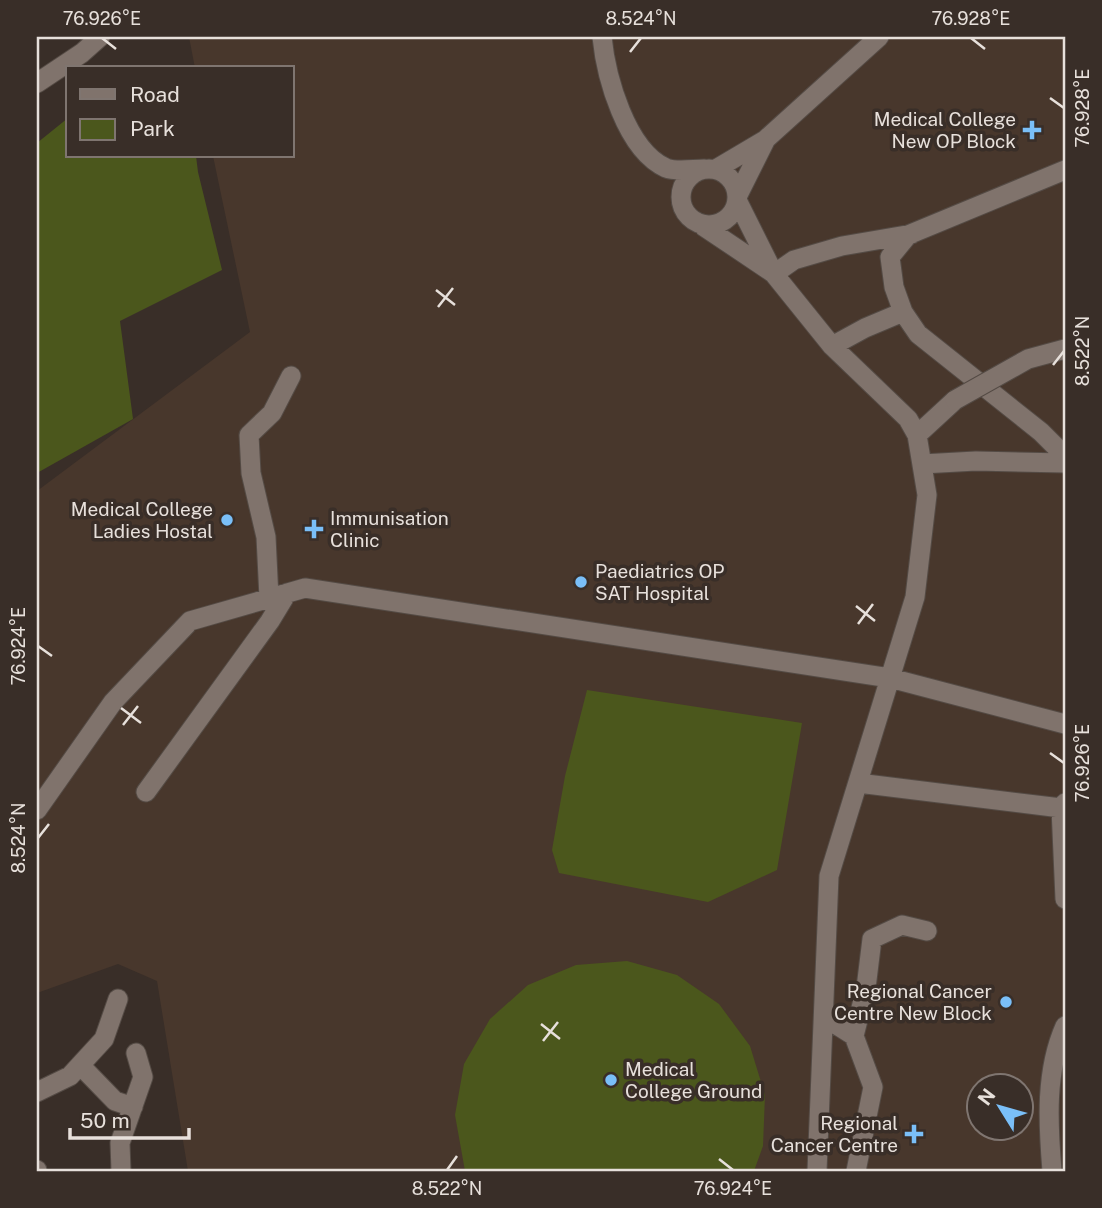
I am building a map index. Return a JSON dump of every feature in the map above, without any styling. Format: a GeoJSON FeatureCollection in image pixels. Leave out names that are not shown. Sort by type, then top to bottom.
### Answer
{"type":"FeatureCollection","features":[{"type":"Feature","properties":{"kind":"street"},"geometry":{"type":"LineString","coordinates":[[37,83],[82,53],[100,37]]}},
{"type":"Feature","properties":{"kind":"street"},"geometry":{"type":"LineString","coordinates":[[583,37],[602,45],[624,121],[646,156],[669,170],[710,169],[727,175],[735,185],[737,199],[774,274],[832,346],[908,419],[917,435],[927,495],[915,597],[829,876],[817,1171]]}},
{"type":"Feature","properties":{"kind":"street"},"geometry":{"type":"LineString","coordinates":[[774,274],[692,221],[681,208],[680,191],[689,176],[710,169],[765,140],[879,37]]}},
{"type":"Feature","properties":{"kind":"street"},"geometry":{"type":"LineString","coordinates":[[703,226],[716,225],[727,219],[765,140]]}},
{"type":"Feature","properties":{"kind":"street"},"geometry":{"type":"LineString","coordinates":[[774,274],[794,260],[842,246],[912,233],[1065,170]]}},
{"type":"Feature","properties":{"kind":"street"},"geometry":{"type":"LineString","coordinates":[[912,233],[890,257],[894,287],[903,312],[918,334],[1041,432],[1065,456]]}},
{"type":"Feature","properties":{"kind":"street"},"geometry":{"type":"LineString","coordinates":[[832,346],[903,312]]}},
{"type":"Feature","properties":{"kind":"street"},"geometry":{"type":"LineString","coordinates":[[917,435],[955,400],[1028,359],[1065,349]]}},
{"type":"Feature","properties":{"kind":"street"},"geometry":{"type":"LineString","coordinates":[[146,792],[270,621],[278,595],[251,472],[249,435],[272,413],[291,376]]}},
{"type":"Feature","properties":{"kind":"street"},"geometry":{"type":"LineString","coordinates":[[922,464],[976,461],[1065,463]]}},
{"type":"Feature","properties":{"kind":"street"},"geometry":{"type":"LineString","coordinates":[[37,810],[113,702],[190,621],[305,588],[890,678],[1065,724]]}},
{"type":"Feature","properties":{"kind":"street"},"geometry":{"type":"LineString","coordinates":[[858,783],[1063,806],[1065,899]]}},
{"type":"Feature","properties":{"kind":"street"},"geometry":{"type":"LineString","coordinates":[[856,1171],[873,1087],[854,1036],[866,988],[872,939],[902,925],[927,931]]}},
{"type":"Feature","properties":{"kind":"street"},"geometry":{"type":"LineString","coordinates":[[37,1092],[70,1076],[104,1039],[118,999]]}},
{"type":"Feature","properties":{"kind":"street"},"geometry":{"type":"LineString","coordinates":[[824,1017],[854,1036]]}},
{"type":"Feature","properties":{"kind":"street"},"geometry":{"type":"LineString","coordinates":[[1052,1171],[1048,1125],[1050,1094],[1059,1039],[1065,1026]]}},
{"type":"Feature","properties":{"kind":"street"},"geometry":{"type":"LineString","coordinates":[[121,1171],[120,1143],[143,1077],[136,1053]]}},
{"type":"Feature","properties":{"kind":"street"},"geometry":{"type":"LineString","coordinates":[[80,1065],[115,1101],[133,1107]]}},
{"type":"Feature","properties":{"kind":"shaded area"},"geometry":{"type":"Polygon","coordinates":[[[189,37],[1065,37],[1065,1171],[188,1171],[157,981],[118,964],[37,993],[37,491],[250,332],[213,158],[294,158],[294,66],[195,66],[189,37]]]}},
{"type":"Feature","properties":{"kind":"green space"},"geometry":{"type":"Polygon","coordinates":[[[66,120],[66,158],[196,158],[222,270],[120,321],[133,419],[37,473],[37,143],[66,120]]]}},
{"type":"Feature","properties":{"kind":"green space"},"geometry":{"type":"Polygon","coordinates":[[[587,690],[802,723],[777,870],[708,902],[559,873],[552,850],[565,776],[587,690]]]}},
{"type":"Feature","properties":{"kind":"green space","name":"Medical College Ground"},"geometry":{"type":"Polygon","coordinates":[[[627,961],[677,975],[719,1004],[750,1046],[765,1095],[763,1146],[754,1171],[465,1171],[455,1115],[464,1064],[490,1019],[528,985],[576,965],[627,961]]]}},
{"type":"Feature","properties":{"kind":"place","name":"Medical College New OP Block"},"geometry":{"type":"Point","coordinates":[1032,130]}},
{"type":"Feature","properties":{"kind":"place","name":"Medical College Ladies Hostal"},"geometry":{"type":"Point","coordinates":[227,520]}},
{"type":"Feature","properties":{"kind":"place","name":"Immunisation Clinic"},"geometry":{"type":"Point","coordinates":[314,529]}},
{"type":"Feature","properties":{"kind":"place","name":"Paediatrics OP SAT Hospital"},"geometry":{"type":"Point","coordinates":[581,582]}},
{"type":"Feature","properties":{"kind":"place","name":"Regional Cancer Centre New Block"},"geometry":{"type":"Point","coordinates":[1006,1002]}},
{"type":"Feature","properties":{"kind":"place","name":"Medical College Ground"},"geometry":{"type":"Point","coordinates":[611,1080]}},
{"type":"Feature","properties":{"kind":"place","name":"Regional Cancer Centre"},"geometry":{"type":"Point","coordinates":[914,1134]}}]}
